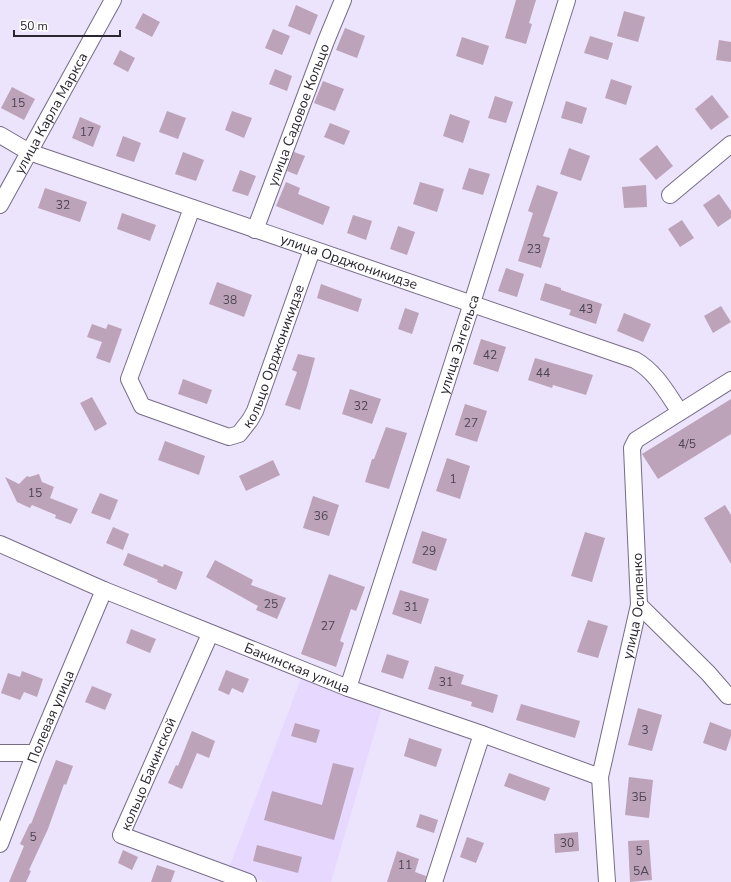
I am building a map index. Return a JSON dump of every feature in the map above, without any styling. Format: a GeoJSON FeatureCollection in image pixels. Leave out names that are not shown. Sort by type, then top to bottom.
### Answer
{"type":"FeatureCollection","features":[{"type":"Feature","properties":{"kind":"street","name":"улица Карла Маркса"},"geometry":{"type":"LineString","coordinates":[[0,204],[113,0]]}},
{"type":"Feature","properties":{"kind":"street","name":"улица Садовое Кольцо"},"geometry":{"type":"LineString","coordinates":[[255,230],[326,41],[343,0]]}},
{"type":"Feature","properties":{"kind":"street","name":"улица Энгельса"},"geometry":{"type":"LineString","coordinates":[[348,688],[472,303],[567,0]]}},
{"type":"Feature","properties":{"kind":"street","name":"улица Орджоникидзе"},"geometry":{"type":"LineString","coordinates":[[0,135],[29,152],[635,360],[654,374],[680,412]]}},
{"type":"Feature","properties":{"kind":"street"},"geometry":{"type":"LineString","coordinates":[[670,196],[731,144]]}},
{"type":"Feature","properties":{"kind":"street","name":"кольцо Орджоникидзе"},"geometry":{"type":"LineString","coordinates":[[192,208],[129,379],[142,406],[229,437],[238,434],[250,420],[255,411],[312,250]]}},
{"type":"Feature","properties":{"kind":"street","name":"улица Осипенко"},"geometry":{"type":"LineString","coordinates":[[607,882],[600,777],[639,605],[632,448],[636,440],[731,380]]}},
{"type":"Feature","properties":{"kind":"street","name":"Бакинская улица"},"geometry":{"type":"LineString","coordinates":[[0,544],[104,590],[210,634],[348,688],[482,734],[600,777]]}},
{"type":"Feature","properties":{"kind":"street","name":"Полевая улица"},"geometry":{"type":"LineString","coordinates":[[0,844],[35,753],[104,590]]}},
{"type":"Feature","properties":{"kind":"street"},"geometry":{"type":"LineString","coordinates":[[639,605],[708,673],[728,696],[731,695]]}},
{"type":"Feature","properties":{"kind":"street","name":"кольцо Бакинской"},"geometry":{"type":"LineString","coordinates":[[210,634],[121,835],[248,882]]}},
{"type":"Feature","properties":{"kind":"street"},"geometry":{"type":"LineString","coordinates":[[434,882],[482,734]]}},
{"type":"Feature","properties":{"kind":"street"},"geometry":{"type":"LineString","coordinates":[[0,752],[35,753]]}},
{"type":"Feature","properties":{"kind":"shaded area"},"geometry":{"type":"Polygon","coordinates":[[[302,676],[382,707],[331,882],[266,882],[229,868],[302,676]]]}},
{"type":"Feature","properties":{"kind":"building"},"geometry":{"type":"Polygon","coordinates":[[[516,0],[536,0],[529,23],[532,24],[526,44],[505,38],[516,0]]]}},
{"type":"Feature","properties":{"kind":"building"},"geometry":{"type":"Polygon","coordinates":[[[296,5],[318,15],[310,35],[288,26],[296,5]]]}},
{"type":"Feature","properties":{"kind":"building"},"geometry":{"type":"Polygon","coordinates":[[[624,11],[645,17],[638,42],[617,36],[624,11]]]}},
{"type":"Feature","properties":{"kind":"building"},"geometry":{"type":"Polygon","coordinates":[[[143,13],[160,22],[152,37],[135,28],[143,13]]]}},
{"type":"Feature","properties":{"kind":"building"},"geometry":{"type":"Polygon","coordinates":[[[345,28],[365,36],[357,58],[336,50],[345,28]]]}},
{"type":"Feature","properties":{"kind":"building"},"geometry":{"type":"Polygon","coordinates":[[[273,29],[290,36],[282,55],[265,48],[273,29]]]}},
{"type":"Feature","properties":{"kind":"building"},"geometry":{"type":"Polygon","coordinates":[[[590,36],[613,43],[608,60],[584,53],[590,36]]]}},
{"type":"Feature","properties":{"kind":"building"},"geometry":{"type":"Polygon","coordinates":[[[462,37],[489,46],[483,65],[456,56],[462,37]]]}},
{"type":"Feature","properties":{"kind":"building"},"geometry":{"type":"Polygon","coordinates":[[[719,40],[731,42],[731,62],[716,60],[719,40]]]}},
{"type":"Feature","properties":{"kind":"building"},"geometry":{"type":"Polygon","coordinates":[[[120,50],[135,58],[128,72],[113,64],[120,50]]]}},
{"type":"Feature","properties":{"kind":"building"},"geometry":{"type":"Polygon","coordinates":[[[275,69],[292,76],[287,91],[269,84],[275,69]]]}},
{"type":"Feature","properties":{"kind":"building"},"geometry":{"type":"Polygon","coordinates":[[[611,79],[632,86],[626,105],[605,98],[611,79]]]}},
{"type":"Feature","properties":{"kind":"building"},"geometry":{"type":"Polygon","coordinates":[[[323,81],[344,89],[335,111],[314,103],[323,81]]]}},
{"type":"Feature","properties":{"kind":"building"},"geometry":{"type":"Polygon","coordinates":[[[12,87],[35,99],[24,120],[1,108],[12,87]]]}},
{"type":"Feature","properties":{"kind":"building"},"geometry":{"type":"Polygon","coordinates":[[[712,95],[729,117],[711,130],[695,109],[712,95]]]}},
{"type":"Feature","properties":{"kind":"building"},"geometry":{"type":"Polygon","coordinates":[[[495,96],[513,102],[506,123],[488,118],[495,96]]]}},
{"type":"Feature","properties":{"kind":"building"},"geometry":{"type":"Polygon","coordinates":[[[566,101],[587,108],[582,124],[561,118],[566,101]]]}},
{"type":"Feature","properties":{"kind":"building"},"geometry":{"type":"Polygon","coordinates":[[[167,111],[186,118],[178,139],[159,132],[167,111]]]}},
{"type":"Feature","properties":{"kind":"building"},"geometry":{"type":"Polygon","coordinates":[[[232,111],[252,118],[244,138],[225,130],[232,111]]]}},
{"type":"Feature","properties":{"kind":"building"},"geometry":{"type":"Polygon","coordinates":[[[450,114],[470,121],[463,143],[443,136],[450,114]]]}},
{"type":"Feature","properties":{"kind":"building"},"geometry":{"type":"Polygon","coordinates":[[[80,117],[101,126],[93,147],[72,138],[80,117]]]}},
{"type":"Feature","properties":{"kind":"building"},"geometry":{"type":"Polygon","coordinates":[[[330,123],[350,131],[344,145],[324,137],[330,123]]]}},
{"type":"Feature","properties":{"kind":"building"},"geometry":{"type":"Polygon","coordinates":[[[123,136],[141,143],[134,162],[116,156],[123,136]]]}},
{"type":"Feature","properties":{"kind":"building"},"geometry":{"type":"Polygon","coordinates":[[[657,145],[673,166],[656,180],[639,159],[657,145]]]}},
{"type":"Feature","properties":{"kind":"building"},"geometry":{"type":"Polygon","coordinates":[[[569,148],[590,156],[581,181],[560,174],[569,148]]]}},
{"type":"Feature","properties":{"kind":"building"},"geometry":{"type":"Polygon","coordinates":[[[183,152],[204,160],[196,181],[175,174],[183,152]]]}},
{"type":"Feature","properties":{"kind":"building"},"geometry":{"type":"Polygon","coordinates":[[[294,152],[305,156],[297,175],[287,171],[294,152]]]}},
{"type":"Feature","properties":{"kind":"building"},"geometry":{"type":"Polygon","coordinates":[[[469,168],[490,174],[483,195],[462,189],[469,168]]]}},
{"type":"Feature","properties":{"kind":"building"},"geometry":{"type":"Polygon","coordinates":[[[240,170],[256,176],[248,196],[232,191],[240,170]]]}},
{"type":"Feature","properties":{"kind":"building"},"geometry":{"type":"Polygon","coordinates":[[[286,182],[300,188],[298,194],[330,207],[323,225],[276,206],[286,182]]]}},
{"type":"Feature","properties":{"kind":"building"},"geometry":{"type":"Polygon","coordinates":[[[420,182],[444,189],[437,212],[413,204],[420,182]]]}},
{"type":"Feature","properties":{"kind":"building"},"geometry":{"type":"Polygon","coordinates":[[[537,185],[558,192],[543,236],[550,238],[541,268],[518,261],[533,213],[528,211],[537,185]]]}},
{"type":"Feature","properties":{"kind":"building"},"geometry":{"type":"Polygon","coordinates":[[[646,185],[647,207],[624,208],[622,187],[646,185]]]}},
{"type":"Feature","properties":{"kind":"building"},"geometry":{"type":"Polygon","coordinates":[[[45,188],[87,202],[80,222],[38,208],[45,188]]]}},
{"type":"Feature","properties":{"kind":"building"},"geometry":{"type":"Polygon","coordinates":[[[719,194],[731,211],[731,218],[718,227],[703,205],[719,194]]]}},
{"type":"Feature","properties":{"kind":"building"},"geometry":{"type":"Polygon","coordinates":[[[122,213],[156,225],[150,241],[117,229],[122,213]]]}},
{"type":"Feature","properties":{"kind":"building"},"geometry":{"type":"Polygon","coordinates":[[[353,215],[372,221],[366,240],[347,233],[353,215]]]}},
{"type":"Feature","properties":{"kind":"building"},"geometry":{"type":"Polygon","coordinates":[[[682,220],[694,238],[680,247],[668,229],[682,220]]]}},
{"type":"Feature","properties":{"kind":"building"},"geometry":{"type":"Polygon","coordinates":[[[398,226],[415,232],[407,255],[390,249],[398,226]]]}},
{"type":"Feature","properties":{"kind":"building"},"geometry":{"type":"Polygon","coordinates":[[[506,268],[524,274],[517,297],[498,291],[506,268]]]}},
{"type":"Feature","properties":{"kind":"building"},"geometry":{"type":"Polygon","coordinates":[[[217,282],[252,295],[244,317],[209,304],[217,282]]]}},
{"type":"Feature","properties":{"kind":"building"},"geometry":{"type":"Polygon","coordinates":[[[545,283],[602,304],[596,324],[569,315],[571,310],[540,300],[545,283]]]}},
{"type":"Feature","properties":{"kind":"building"},"geometry":{"type":"Polygon","coordinates":[[[321,284],[362,299],[358,312],[317,298],[321,284]]]}},
{"type":"Feature","properties":{"kind":"building"},"geometry":{"type":"Polygon","coordinates":[[[721,306],[731,322],[713,333],[704,316],[721,306]]]}},
{"type":"Feature","properties":{"kind":"building"},"geometry":{"type":"Polygon","coordinates":[[[405,308],[419,313],[412,334],[398,329],[405,308]]]}},
{"type":"Feature","properties":{"kind":"building"},"geometry":{"type":"Polygon","coordinates":[[[624,313],[651,324],[643,342],[617,331],[624,313]]]}},
{"type":"Feature","properties":{"kind":"building"},"geometry":{"type":"Polygon","coordinates":[[[92,324],[106,329],[108,324],[122,329],[110,363],[96,358],[102,342],[87,337],[92,324]]]}},
{"type":"Feature","properties":{"kind":"building"},"geometry":{"type":"Polygon","coordinates":[[[481,339],[506,347],[498,372],[473,364],[481,339]]]}},
{"type":"Feature","properties":{"kind":"building"},"geometry":{"type":"Polygon","coordinates":[[[298,354],[315,358],[300,410],[285,405],[297,372],[292,370],[298,354]]]}},
{"type":"Feature","properties":{"kind":"building"},"geometry":{"type":"Polygon","coordinates":[[[535,358],[593,375],[586,395],[553,385],[552,388],[528,380],[535,358]]]}},
{"type":"Feature","properties":{"kind":"building"},"geometry":{"type":"Polygon","coordinates":[[[183,379],[212,390],[207,404],[178,394],[183,379]]]}},
{"type":"Feature","properties":{"kind":"building"},"geometry":{"type":"Polygon","coordinates":[[[350,389],[381,399],[372,424],[342,414],[350,389]]]}},
{"type":"Feature","properties":{"kind":"building"},"geometry":{"type":"Polygon","coordinates":[[[92,397],[107,424],[95,431],[80,403],[92,397]]]}},
{"type":"Feature","properties":{"kind":"building"},"geometry":{"type":"Polygon","coordinates":[[[731,399],[731,434],[658,479],[642,454],[731,399]]]}},
{"type":"Feature","properties":{"kind":"building"},"geometry":{"type":"Polygon","coordinates":[[[465,404],[487,411],[477,442],[455,435],[465,404]]]}},
{"type":"Feature","properties":{"kind":"building"},"geometry":{"type":"Polygon","coordinates":[[[386,427],[407,433],[389,489],[365,482],[372,459],[374,459],[386,427]]]}},
{"type":"Feature","properties":{"kind":"building"},"geometry":{"type":"Polygon","coordinates":[[[165,441],[205,456],[199,475],[158,460],[165,441]]]}},
{"type":"Feature","properties":{"kind":"building"},"geometry":{"type":"Polygon","coordinates":[[[447,458],[470,466],[460,499],[436,491],[447,458]]]}},
{"type":"Feature","properties":{"kind":"building"},"geometry":{"type":"Polygon","coordinates":[[[273,460],[280,475],[246,491],[239,476],[273,460]]]}},
{"type":"Feature","properties":{"kind":"building"},"geometry":{"type":"Polygon","coordinates":[[[39,474],[42,482],[54,487],[50,498],[78,509],[71,524],[55,518],[56,515],[32,505],[30,508],[17,502],[5,477],[19,484],[27,476],[29,477],[39,474]]]}},
{"type":"Feature","properties":{"kind":"building"},"geometry":{"type":"Polygon","coordinates":[[[100,493],[118,500],[110,520],[91,513],[100,493]]]}},
{"type":"Feature","properties":{"kind":"building"},"geometry":{"type":"Polygon","coordinates":[[[313,496],[339,505],[329,536],[303,528],[313,496]]]}},
{"type":"Feature","properties":{"kind":"building"},"geometry":{"type":"Polygon","coordinates":[[[725,505],[731,515],[731,564],[704,518],[725,505]]]}},
{"type":"Feature","properties":{"kind":"building"},"geometry":{"type":"Polygon","coordinates":[[[113,527],[129,534],[123,550],[106,543],[113,527]]]}},
{"type":"Feature","properties":{"kind":"building"},"geometry":{"type":"Polygon","coordinates":[[[422,531],[447,539],[436,571],[412,563],[422,531]]]}},
{"type":"Feature","properties":{"kind":"building"},"geometry":{"type":"Polygon","coordinates":[[[585,532],[605,538],[592,582],[571,576],[585,532]]]}},
{"type":"Feature","properties":{"kind":"building"},"geometry":{"type":"Polygon","coordinates":[[[128,553],[163,567],[164,564],[183,572],[176,590],[157,582],[158,580],[123,565],[128,553]]]}},
{"type":"Feature","properties":{"kind":"building"},"geometry":{"type":"Polygon","coordinates":[[[215,560],[253,580],[251,585],[286,598],[277,619],[256,610],[258,606],[206,577],[215,560]]]}},
{"type":"Feature","properties":{"kind":"building"},"geometry":{"type":"Polygon","coordinates":[[[329,574],[365,587],[356,611],[351,609],[340,641],[344,643],[336,667],[301,654],[329,574]]]}},
{"type":"Feature","properties":{"kind":"building"},"geometry":{"type":"Polygon","coordinates":[[[400,590],[429,599],[421,624],[392,614],[400,590]]]}},
{"type":"Feature","properties":{"kind":"building"},"geometry":{"type":"Polygon","coordinates":[[[588,620],[608,626],[598,658],[577,652],[588,620]]]}},
{"type":"Feature","properties":{"kind":"building"},"geometry":{"type":"Polygon","coordinates":[[[131,629],[156,639],[150,653],[126,643],[131,629]]]}},
{"type":"Feature","properties":{"kind":"building"},"geometry":{"type":"Polygon","coordinates":[[[387,654],[409,661],[403,679],[381,672],[387,654]]]}},
{"type":"Feature","properties":{"kind":"building"},"geometry":{"type":"Polygon","coordinates":[[[435,666],[464,675],[461,684],[498,695],[493,713],[471,706],[472,702],[428,689],[435,666]]]}},
{"type":"Feature","properties":{"kind":"building"},"geometry":{"type":"Polygon","coordinates":[[[226,670],[249,679],[243,693],[232,688],[229,695],[218,690],[226,670]]]}},
{"type":"Feature","properties":{"kind":"building"},"geometry":{"type":"Polygon","coordinates":[[[22,671],[43,679],[37,697],[24,692],[20,700],[1,693],[8,673],[20,677],[22,671]]]}},
{"type":"Feature","properties":{"kind":"building"},"geometry":{"type":"Polygon","coordinates":[[[92,686],[112,694],[105,710],[85,702],[92,686]]]}},
{"type":"Feature","properties":{"kind":"building"},"geometry":{"type":"Polygon","coordinates":[[[521,704],[580,721],[575,738],[516,720],[521,704]]]}},
{"type":"Feature","properties":{"kind":"building"},"geometry":{"type":"Polygon","coordinates":[[[638,708],[662,715],[652,751],[628,745],[638,708]]]}},
{"type":"Feature","properties":{"kind":"building"},"geometry":{"type":"Polygon","coordinates":[[[710,722],[731,730],[731,736],[726,751],[703,743],[710,722]]]}},
{"type":"Feature","properties":{"kind":"building"},"geometry":{"type":"Polygon","coordinates":[[[295,723],[320,730],[316,743],[291,736],[295,723]]]}},
{"type":"Feature","properties":{"kind":"building"},"geometry":{"type":"Polygon","coordinates":[[[192,731],[215,741],[209,758],[197,753],[182,789],[168,783],[176,765],[178,766],[192,731]]]}},
{"type":"Feature","properties":{"kind":"building"},"geometry":{"type":"Polygon","coordinates":[[[409,738],[442,749],[436,767],[404,756],[409,738]]]}},
{"type":"Feature","properties":{"kind":"building"},"geometry":{"type":"Polygon","coordinates":[[[56,760],[73,766],[66,785],[64,784],[48,829],[29,870],[31,871],[26,882],[9,882],[24,846],[20,844],[30,823],[31,824],[56,760]]]}},
{"type":"Feature","properties":{"kind":"building"},"geometry":{"type":"Polygon","coordinates":[[[333,763],[354,768],[334,840],[264,820],[272,791],[322,805],[333,763]]]}},
{"type":"Feature","properties":{"kind":"building"},"geometry":{"type":"Polygon","coordinates":[[[509,773],[550,788],[545,801],[504,786],[509,773]]]}},
{"type":"Feature","properties":{"kind":"building"},"geometry":{"type":"Polygon","coordinates":[[[629,777],[653,780],[649,818],[625,815],[629,777]]]}},
{"type":"Feature","properties":{"kind":"building"},"geometry":{"type":"Polygon","coordinates":[[[420,814],[438,820],[434,833],[416,827],[420,814]]]}},
{"type":"Feature","properties":{"kind":"building"},"geometry":{"type":"Polygon","coordinates":[[[578,832],[579,851],[555,853],[554,834],[578,832]]]}},
{"type":"Feature","properties":{"kind":"building"},"geometry":{"type":"Polygon","coordinates":[[[467,837],[484,843],[476,863],[460,857],[467,837]]]}},
{"type":"Feature","properties":{"kind":"building"},"geometry":{"type":"Polygon","coordinates":[[[649,840],[652,880],[630,882],[628,841],[649,840]]]}},
{"type":"Feature","properties":{"kind":"building"},"geometry":{"type":"Polygon","coordinates":[[[257,845],[302,857],[298,873],[253,861],[257,845]]]}},
{"type":"Feature","properties":{"kind":"building"},"geometry":{"type":"Polygon","coordinates":[[[123,850],[138,857],[132,870],[118,863],[123,850]]]}},
{"type":"Feature","properties":{"kind":"building"},"geometry":{"type":"Polygon","coordinates":[[[397,851],[419,859],[415,872],[426,876],[425,882],[387,882],[397,851]]]}},
{"type":"Feature","properties":{"kind":"building"},"geometry":{"type":"Polygon","coordinates":[[[157,865],[175,871],[171,882],[151,882],[157,865]]]}}]}
